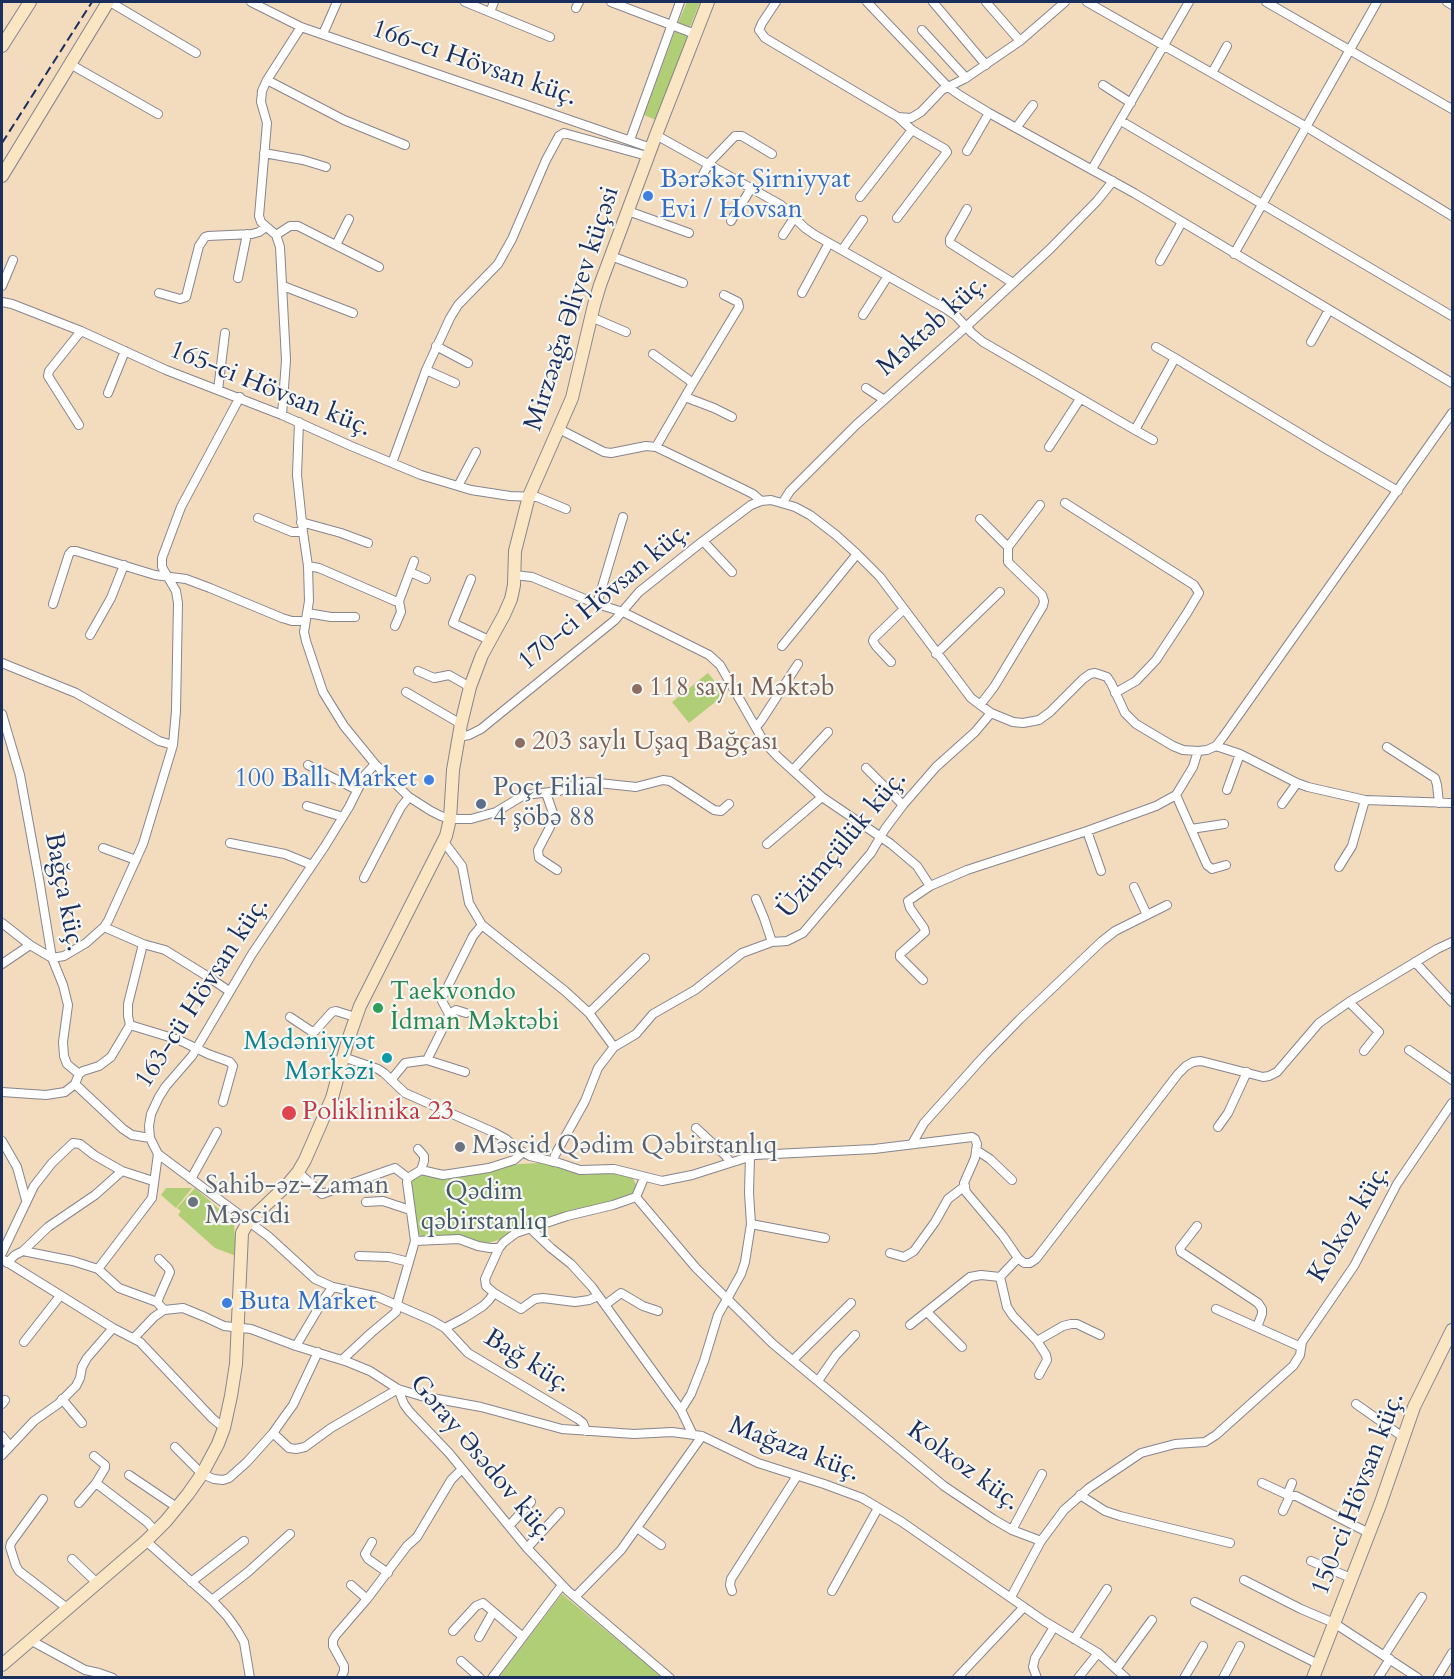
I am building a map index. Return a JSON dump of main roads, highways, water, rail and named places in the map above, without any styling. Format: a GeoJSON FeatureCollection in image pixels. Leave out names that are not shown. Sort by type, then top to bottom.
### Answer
{"type":"FeatureCollection","features":[{"type":"Feature","properties":{"kind":"railway"},"geometry":{"type":"LineString","coordinates":[[2,143],[92,2]]}},
{"type":"Feature","properties":{"kind":"place","name":"Bərəkət Şirniyyat Evi / Hovsan"},"geometry":{"type":"Point","coordinates":[648,196]}},
{"type":"Feature","properties":{"kind":"place","name":"118 saylı Məktəb"},"geometry":{"type":"Point","coordinates":[637,689]}},
{"type":"Feature","properties":{"kind":"place","name":"203 saylı Uşaq Bağçası"},"geometry":{"type":"Point","coordinates":[520,743]}},
{"type":"Feature","properties":{"kind":"place","name":"100 Ballı Market"},"geometry":{"type":"Point","coordinates":[429,780]}},
{"type":"Feature","properties":{"kind":"place","name":"Poçt Filial 4 şöbə 88"},"geometry":{"type":"Point","coordinates":[481,804]}},
{"type":"Feature","properties":{"kind":"place","name":"Taekvondo İdman Məktəbi"},"geometry":{"type":"Point","coordinates":[378,1008]}},
{"type":"Feature","properties":{"kind":"place","name":"Mədəniyyət Mərkəzi"},"geometry":{"type":"Point","coordinates":[387,1058]}},
{"type":"Feature","properties":{"kind":"place","name":"Poliklinika 23"},"geometry":{"type":"Point","coordinates":[289,1113]}},
{"type":"Feature","properties":{"kind":"place","name":"Məscid Qədim Qəbirstanlıq"},"geometry":{"type":"Point","coordinates":[460,1147]}},
{"type":"Feature","properties":{"kind":"place","name":"Sahib-əz-Zaman Məscidi"},"geometry":{"type":"Point","coordinates":[193,1202]}},
{"type":"Feature","properties":{"kind":"place","name":"Buta Market"},"geometry":{"type":"Point","coordinates":[227,1303]}},
{"type":"Feature","properties":{"kind":"park label","name":"Qədim qəbirstanlıq"},"geometry":{"type":"Point","coordinates":[484,1208]}}]}
